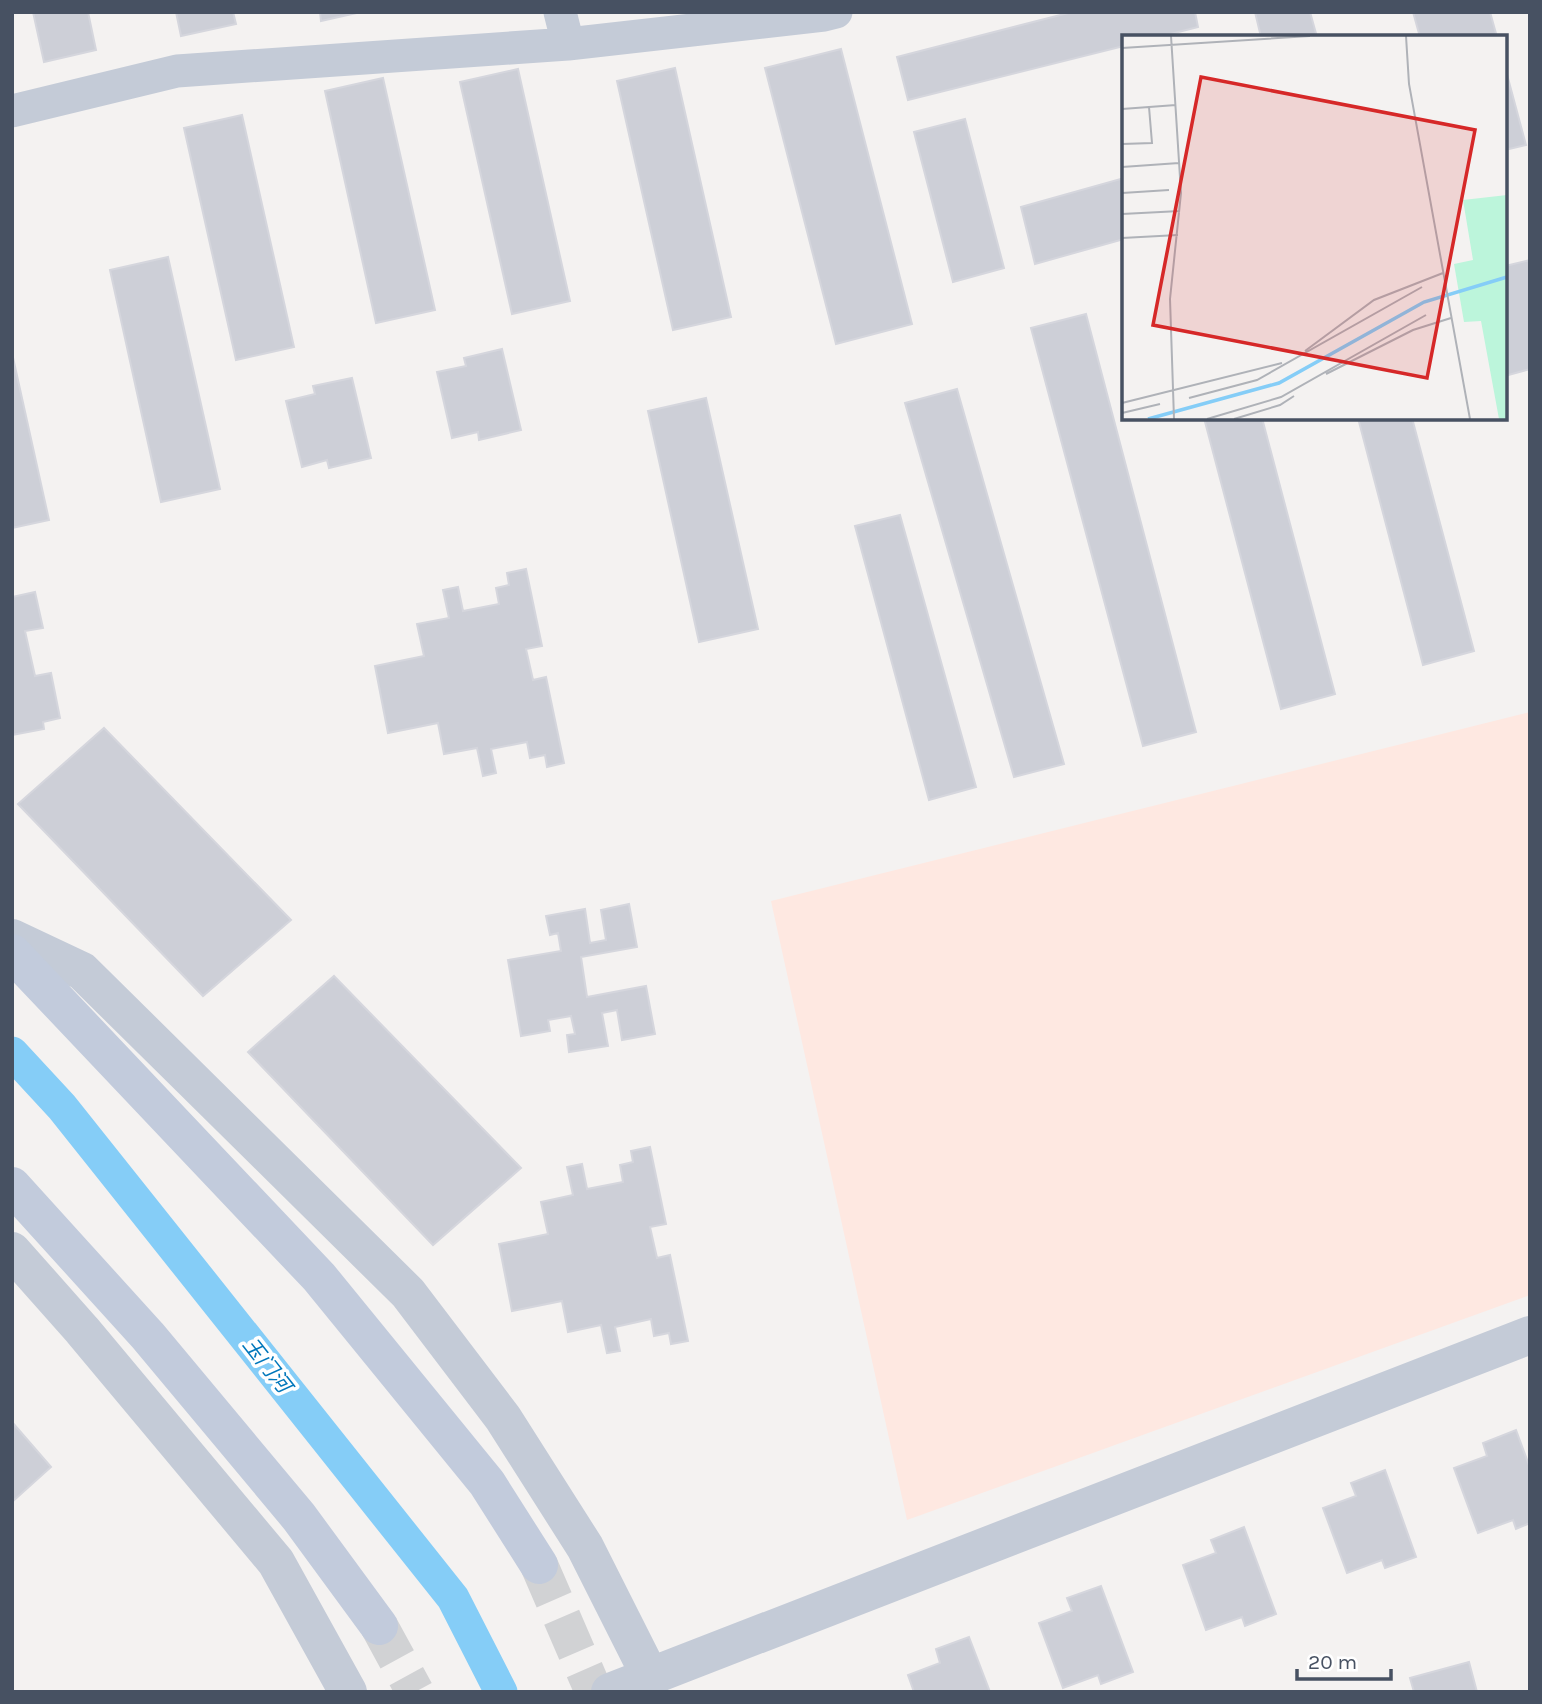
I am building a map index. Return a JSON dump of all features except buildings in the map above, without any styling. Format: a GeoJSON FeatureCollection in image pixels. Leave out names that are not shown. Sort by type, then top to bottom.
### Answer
{"type":"FeatureCollection","features":[{"type":"Feature","properties":{"kind":"main road"},"geometry":{"type":"LineString","coordinates":[[12,953],[319,1277],[487,1483],[539,1565]]}},
{"type":"Feature","properties":{"kind":"main road"},"geometry":{"type":"LineString","coordinates":[[12,1186],[148,1336],[290,1506],[379,1626]]}},
{"type":"Feature","properties":{"kind":"street"},"geometry":{"type":"LineString","coordinates":[[12,111],[177,71],[564,28],[824,15],[835,12]]}},
{"type":"Feature","properties":{"kind":"street"},"geometry":{"type":"LineString","coordinates":[[12,937],[82,971],[408,1293],[503,1418],[585,1547],[650,1676]]}},
{"type":"Feature","properties":{"kind":"street"},"geometry":{"type":"LineString","coordinates":[[12,1251],[82,1330],[276,1562],[348,1692]]}},
{"type":"Feature","properties":{"kind":"street"},"geometry":{"type":"LineString","coordinates":[[610,1692],[1530,1335]]}},
{"type":"Feature","properties":{"kind":"shaded area"},"geometry":{"type":"Polygon","coordinates":[[[1530,712],[1530,1295],[907,1520],[771,901],[1530,712]]]}},
{"type":"Feature","properties":{"kind":"waterway","name":"玉门河"},"geometry":{"type":"LineString","coordinates":[[12,1053],[62,1107],[453,1598],[501,1692]]}},
{"type":"Feature","properties":{"kind":"tunnel"},"geometry":{"type":"LineString","coordinates":[[539,1565],[594,1692]]}},
{"type":"Feature","properties":{"kind":"tunnel"},"geometry":{"type":"LineString","coordinates":[[379,1626],[415,1692]]}}]}
